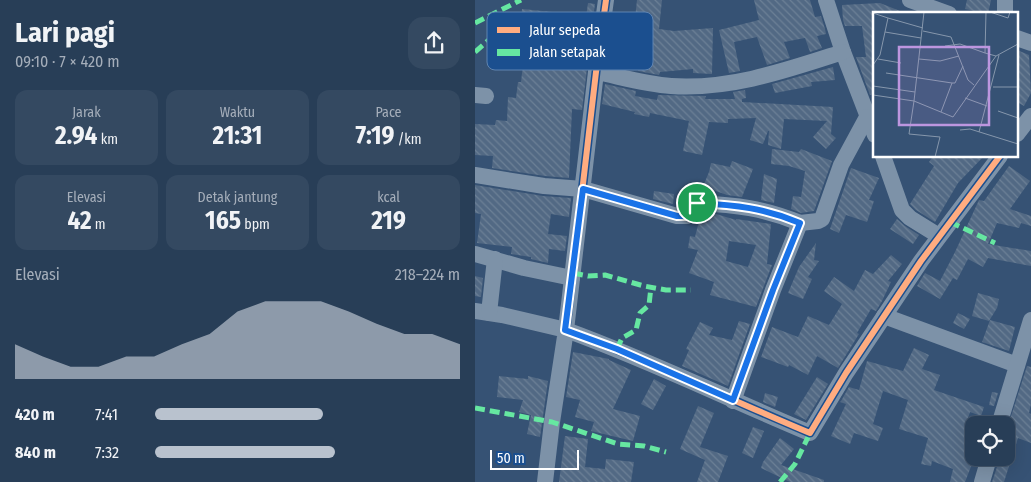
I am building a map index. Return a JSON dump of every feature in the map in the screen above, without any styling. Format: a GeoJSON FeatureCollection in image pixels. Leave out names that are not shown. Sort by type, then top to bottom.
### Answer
{"type":"FeatureCollection","features":[{"type":"Feature","properties":{"kind":"street"},"geometry":{"type":"LineString","coordinates":[[825,0],[873,130]]}},
{"type":"Feature","properties":{"kind":"street"},"geometry":{"type":"LineString","coordinates":[[910,0],[943,12]]}},
{"type":"Feature","properties":{"kind":"street"},"geometry":{"type":"LineString","coordinates":[[1019,39],[1031,43]]}},
{"type":"Feature","properties":{"kind":"street"},"geometry":{"type":"LineString","coordinates":[[545,482],[572,278],[596,72],[670,86],[727,84],[771,74],[843,52]]}},
{"type":"Feature","properties":{"kind":"street"},"geometry":{"type":"LineString","coordinates":[[1019,131],[1031,116]]}},
{"type":"Feature","properties":{"kind":"street"},"geometry":{"type":"LineString","coordinates":[[475,175],[544,186],[583,189],[677,216],[687,216],[697,203],[728,204],[768,211],[800,223],[822,219],[841,165],[867,117]]}},
{"type":"Feature","properties":{"kind":"street"},"geometry":{"type":"LineString","coordinates":[[884,158],[900,205],[905,213],[939,236]]}},
{"type":"Feature","properties":{"kind":"street"},"geometry":{"type":"LineString","coordinates":[[495,259],[482,312],[565,330],[617,349],[810,432],[921,260],[998,158]]}},
{"type":"Feature","properties":{"kind":"street"},"geometry":{"type":"LineString","coordinates":[[733,400],[773,290],[800,223]]}},
{"type":"Feature","properties":{"kind":"street"},"geometry":{"type":"LineString","coordinates":[[475,254],[532,270],[572,278]]}},
{"type":"Feature","properties":{"kind":"street"},"geometry":{"type":"LineString","coordinates":[[884,316],[1017,365]]}},
{"type":"Feature","properties":{"kind":"street"},"geometry":{"type":"LineString","coordinates":[[1002,416],[1031,320]]}},
{"type":"Feature","properties":{"kind":"street"},"geometry":{"type":"LineString","coordinates":[[982,482],[987,466]]}},
{"type":"Feature","properties":{"kind":"building"},"geometry":{"type":"Polygon","coordinates":[[[637,0],[662,0],[659,29],[674,31],[713,28],[712,74],[693,73],[693,69],[660,72],[659,75],[638,71],[653,70],[653,12],[636,12],[637,0]]]}},
{"type":"Feature","properties":{"kind":"building"},"geometry":{"type":"Polygon","coordinates":[[[754,0],[810,0],[815,17],[821,16],[825,29],[826,34],[817,36],[822,48],[810,52],[805,38],[784,42],[790,58],[767,65],[757,37],[734,42],[740,71],[729,73],[719,30],[759,20],[754,0]]]}},
{"type":"Feature","properties":{"kind":"building"},"geometry":{"type":"Polygon","coordinates":[[[967,0],[991,0],[988,12],[965,9],[967,0]]]}},
{"type":"Feature","properties":{"kind":"building"},"geometry":{"type":"Polygon","coordinates":[[[588,3],[595,4],[594,12],[587,12],[588,3]]]}},
{"type":"Feature","properties":{"kind":"building"},"geometry":{"type":"Polygon","coordinates":[[[880,3],[902,12],[873,12],[873,94],[870,95],[856,57],[866,57],[862,26],[845,26],[842,5],[880,3]]]}},
{"type":"Feature","properties":{"kind":"building"},"geometry":{"type":"Polygon","coordinates":[[[522,9],[553,12],[522,12],[522,9]]]}},
{"type":"Feature","properties":{"kind":"building"},"geometry":{"type":"Polygon","coordinates":[[[1019,51],[1029,55],[1031,93],[1024,106],[1019,103],[1019,51]]]}},
{"type":"Feature","properties":{"kind":"building"},"geometry":{"type":"Polygon","coordinates":[[[833,67],[835,80],[811,82],[812,86],[775,93],[772,84],[833,67]]]}},
{"type":"Feature","properties":{"kind":"building"},"geometry":{"type":"Polygon","coordinates":[[[522,70],[587,70],[582,110],[572,109],[569,178],[492,168],[493,156],[475,155],[475,124],[495,125],[496,120],[507,121],[508,97],[516,98],[518,82],[521,82],[522,70]]]}},
{"type":"Feature","properties":{"kind":"building"},"geometry":{"type":"Polygon","coordinates":[[[605,84],[636,91],[635,96],[657,100],[658,95],[706,96],[705,99],[735,99],[733,92],[745,90],[746,98],[742,99],[742,102],[833,107],[831,134],[836,138],[826,149],[813,137],[827,121],[784,119],[781,149],[768,145],[769,131],[763,144],[750,140],[756,118],[728,119],[728,123],[709,122],[702,155],[683,151],[689,121],[650,113],[649,117],[602,104],[605,84]]]}},
{"type":"Feature","properties":{"kind":"building"},"geometry":{"type":"Polygon","coordinates":[[[772,149],[799,152],[801,149],[832,161],[814,211],[801,213],[791,209],[793,196],[801,197],[805,171],[789,166],[771,164],[772,149]]]}},
{"type":"Feature","properties":{"kind":"building"},"geometry":{"type":"Polygon","coordinates":[[[932,158],[982,158],[958,183],[935,222],[910,204],[934,166],[929,162],[932,158]]]}},
{"type":"Feature","properties":{"kind":"building"},"geometry":{"type":"Polygon","coordinates":[[[732,161],[753,169],[742,197],[727,195],[713,190],[712,193],[702,189],[711,163],[730,167],[732,161]]]}},
{"type":"Feature","properties":{"kind":"building"},"geometry":{"type":"Polygon","coordinates":[[[1009,166],[1030,181],[1010,209],[1031,216],[1031,226],[1021,223],[1019,228],[997,223],[988,244],[1031,251],[1031,266],[988,258],[983,267],[968,259],[957,280],[953,278],[940,299],[917,286],[925,273],[940,281],[979,200],[984,201],[1009,166]]]}},
{"type":"Feature","properties":{"kind":"building"},"geometry":{"type":"Polygon","coordinates":[[[851,168],[879,178],[869,200],[874,201],[867,222],[846,215],[839,233],[830,229],[851,168]]]}},
{"type":"Feature","properties":{"kind":"building"},"geometry":{"type":"Polygon","coordinates":[[[764,174],[777,179],[774,203],[761,200],[764,174]]]}},
{"type":"Feature","properties":{"kind":"building"},"geometry":{"type":"Polygon","coordinates":[[[475,185],[543,196],[571,198],[569,217],[551,214],[548,234],[567,236],[565,251],[549,249],[548,263],[531,259],[531,257],[511,254],[512,247],[477,243],[481,214],[475,213],[475,185]]]}},
{"type":"Feature","properties":{"kind":"building"},"geometry":{"type":"Polygon","coordinates":[[[654,191],[674,194],[673,204],[653,199],[654,191]]]}},
{"type":"Feature","properties":{"kind":"building"},"geometry":{"type":"Polygon","coordinates":[[[701,213],[771,224],[767,264],[772,265],[756,307],[710,295],[714,282],[689,273],[698,250],[688,248],[690,236],[695,237],[701,213]],[[729,241],[726,261],[748,267],[756,245],[729,241]]]}},
{"type":"Feature","properties":{"kind":"building"},"geometry":{"type":"Polygon","coordinates":[[[897,219],[919,235],[913,244],[890,229],[897,219]]]}},
{"type":"Feature","properties":{"kind":"building"},"geometry":{"type":"Polygon","coordinates":[[[816,243],[814,260],[819,261],[808,277],[812,279],[803,299],[788,293],[799,267],[816,243]]]}},
{"type":"Feature","properties":{"kind":"building"},"geometry":{"type":"Polygon","coordinates":[[[891,255],[902,264],[888,281],[891,282],[882,301],[876,311],[871,309],[857,333],[859,334],[838,368],[817,356],[808,375],[789,365],[788,367],[761,357],[772,327],[798,337],[808,316],[829,325],[842,304],[824,291],[834,277],[854,291],[865,270],[873,274],[891,255]]]}},
{"type":"Feature","properties":{"kind":"building"},"geometry":{"type":"Polygon","coordinates":[[[475,276],[483,278],[481,297],[475,296],[475,276]]]}},
{"type":"Feature","properties":{"kind":"building"},"geometry":{"type":"Polygon","coordinates":[[[978,293],[999,299],[997,308],[989,321],[972,316],[978,293]]]}},
{"type":"Feature","properties":{"kind":"building"},"geometry":{"type":"Polygon","coordinates":[[[958,313],[970,319],[964,329],[953,323],[958,313]]]}},
{"type":"Feature","properties":{"kind":"building"},"geometry":{"type":"Polygon","coordinates":[[[990,320],[1015,327],[1009,351],[982,342],[990,320]]]}},
{"type":"Feature","properties":{"kind":"building"},"geometry":{"type":"Polygon","coordinates":[[[739,321],[750,324],[728,386],[682,366],[689,350],[686,349],[700,322],[713,328],[709,335],[732,340],[739,321]]]}},
{"type":"Feature","properties":{"kind":"building"},"geometry":{"type":"Polygon","coordinates":[[[914,348],[929,355],[922,369],[940,375],[934,390],[984,407],[981,416],[970,412],[969,416],[965,416],[965,466],[971,466],[965,482],[950,482],[953,469],[932,461],[931,466],[921,464],[928,438],[899,429],[908,400],[883,391],[873,424],[883,428],[878,441],[854,433],[850,444],[831,436],[846,404],[840,402],[849,387],[859,390],[867,361],[903,371],[914,348]]]}},
{"type":"Feature","properties":{"kind":"building"},"geometry":{"type":"Polygon","coordinates":[[[573,352],[609,359],[631,370],[613,409],[640,416],[633,441],[591,431],[594,422],[575,417],[580,400],[566,397],[573,352]]]}},
{"type":"Feature","properties":{"kind":"building"},"geometry":{"type":"Polygon","coordinates":[[[1027,366],[1031,367],[1031,404],[1029,413],[1031,414],[1031,443],[1018,438],[1015,447],[1015,416],[1011,416],[1027,366]]]}},
{"type":"Feature","properties":{"kind":"building"},"geometry":{"type":"Polygon","coordinates":[[[499,376],[528,379],[528,376],[548,381],[540,437],[527,434],[531,415],[519,412],[523,400],[497,397],[499,376]]]}},
{"type":"Feature","properties":{"kind":"building"},"geometry":{"type":"Polygon","coordinates":[[[817,377],[828,384],[806,420],[794,414],[817,377]]]}},
{"type":"Feature","properties":{"kind":"building"},"geometry":{"type":"Polygon","coordinates":[[[654,379],[666,386],[653,410],[641,404],[654,379]]]}},
{"type":"Feature","properties":{"kind":"building"},"geometry":{"type":"Polygon","coordinates":[[[992,392],[998,393],[994,406],[989,405],[992,392]]]}},
{"type":"Feature","properties":{"kind":"building"},"geometry":{"type":"Polygon","coordinates":[[[765,393],[778,397],[775,407],[763,402],[765,393]]]}},
{"type":"Feature","properties":{"kind":"building"},"geometry":{"type":"Polygon","coordinates":[[[698,406],[714,413],[700,447],[728,456],[718,482],[697,482],[705,460],[680,449],[698,406]]]}},
{"type":"Feature","properties":{"kind":"building"},"geometry":{"type":"Polygon","coordinates":[[[753,427],[764,431],[753,458],[742,453],[753,427]]]}},
{"type":"Feature","properties":{"kind":"building"},"geometry":{"type":"Polygon","coordinates":[[[565,436],[588,439],[585,467],[605,469],[606,459],[634,462],[631,482],[559,482],[565,436]]]}},
{"type":"Feature","properties":{"kind":"building"},"geometry":{"type":"Polygon","coordinates":[[[780,438],[794,449],[781,465],[824,480],[824,482],[790,482],[761,468],[763,462],[780,438]]]}},
{"type":"Feature","properties":{"kind":"building"},"geometry":{"type":"Polygon","coordinates":[[[997,466],[1009,466],[1004,482],[992,482],[997,466]]]}},
{"type":"Feature","properties":{"kind":"marked path"},"geometry":{"type":"LineString","coordinates":[[497,12],[521,0]]}},
{"type":"Feature","properties":{"kind":"marked path"},"geometry":{"type":"LineString","coordinates":[[475,23],[487,17]]}},
{"type":"Feature","properties":{"kind":"marked path"},"geometry":{"type":"LineString","coordinates":[[475,52],[487,42]]}},
{"type":"Feature","properties":{"kind":"marked path"},"geometry":{"type":"LineString","coordinates":[[950,222],[995,243]]}},
{"type":"Feature","properties":{"kind":"marked path"},"geometry":{"type":"LineString","coordinates":[[573,273],[588,276],[605,275],[666,290],[691,290]]}},
{"type":"Feature","properties":{"kind":"marked path"},"geometry":{"type":"LineString","coordinates":[[617,349],[622,338],[636,330],[640,313],[649,305],[651,287]]}},
{"type":"Feature","properties":{"kind":"marked path"},"geometry":{"type":"LineString","coordinates":[[475,408],[552,422],[618,444],[644,446],[666,452]]}},
{"type":"Feature","properties":{"kind":"marked path"},"geometry":{"type":"LineString","coordinates":[[780,482],[795,464],[810,433]]}},
{"type":"Feature","properties":{"kind":"cycle path"},"geometry":{"type":"LineString","coordinates":[[604,12],[606,0]]}},
{"type":"Feature","properties":{"kind":"cycle path"},"geometry":{"type":"LineString","coordinates":[[596,70],[566,330],[658,367],[810,433],[846,373],[921,261],[998,158]]}},
{"type":"Feature","properties":{"kind":"route"},"geometry":{"type":"LineString","coordinates":[[583,189],[677,216],[687,216],[697,203],[748,206],[785,216],[800,223],[773,290],[733,400],[617,349],[565,330],[583,189]]}}]}
